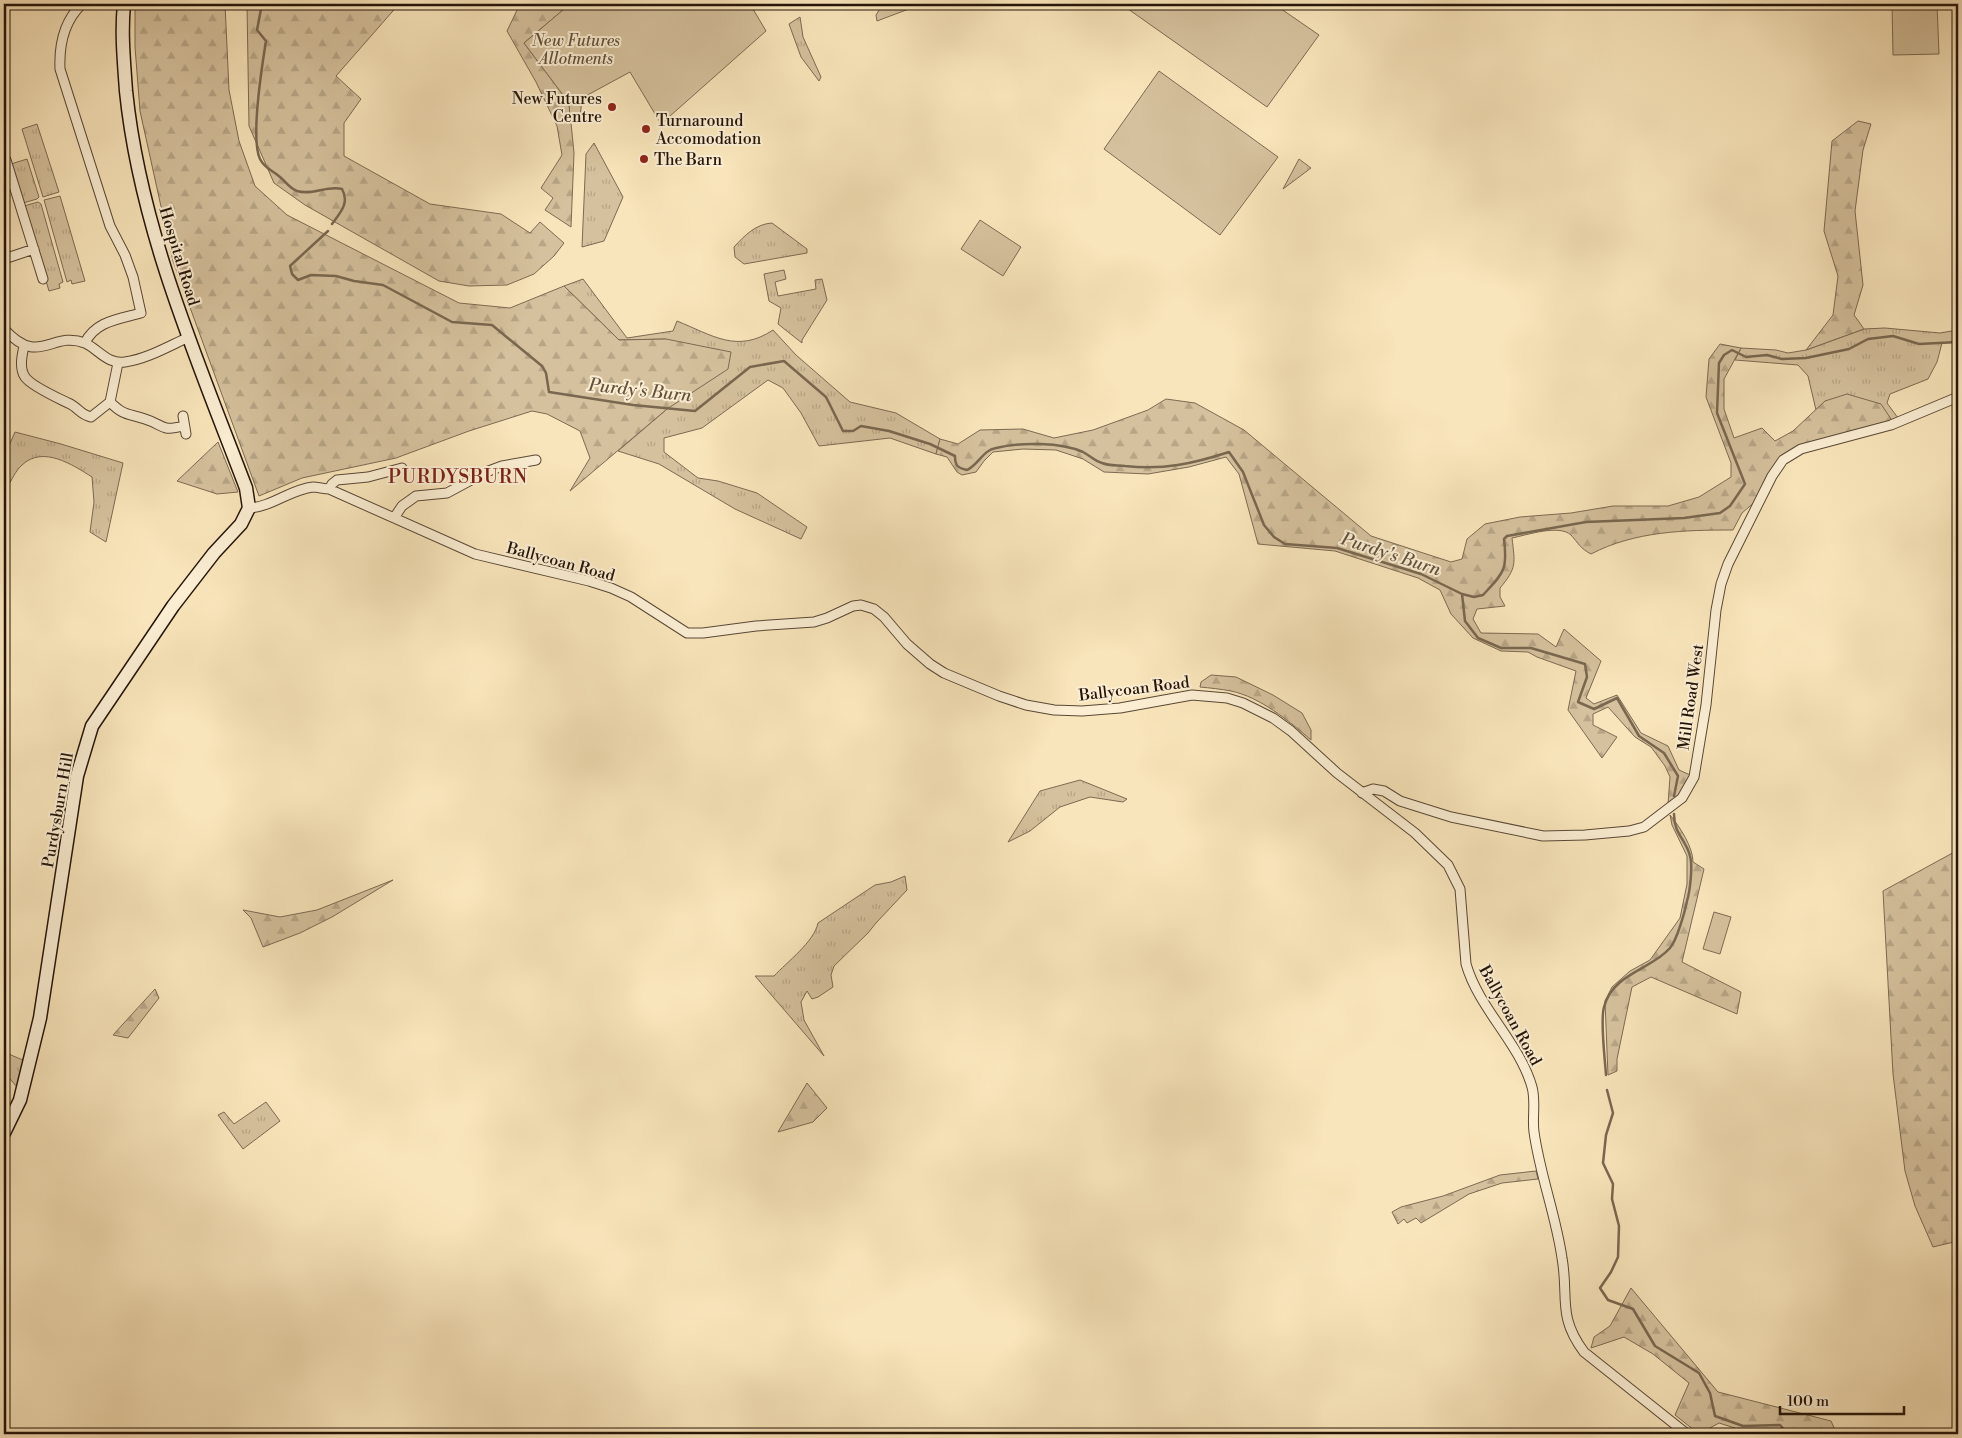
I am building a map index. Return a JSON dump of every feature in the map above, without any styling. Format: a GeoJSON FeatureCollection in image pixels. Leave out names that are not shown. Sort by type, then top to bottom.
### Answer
{"type":"FeatureCollection","features":[{"type":"Feature","properties":{"kind":"main road","name":"Hospital Road"},"geometry":{"type":"LineString","coordinates":[[124,4],[123,59],[133,140],[144,193],[158,244],[189,337],[246,488],[249,508]]}},
{"type":"Feature","properties":{"kind":"main road","name":"Purdysburn Hill"},"geometry":{"type":"LineString","coordinates":[[4,1133],[20,1100],[40,1018],[77,776],[92,726],[172,606],[214,553],[241,524],[249,508]]}},
{"type":"Feature","properties":{"kind":"street"},"geometry":{"type":"LineString","coordinates":[[82,4],[75,10],[63,34],[59,51],[60,70],[110,226],[131,270],[141,313],[96,328],[89,335],[85,343]]}},
{"type":"Feature","properties":{"kind":"street"},"geometry":{"type":"LineString","coordinates":[[6,160],[42,279]]}},
{"type":"Feature","properties":{"kind":"street"},"geometry":{"type":"LineString","coordinates":[[4,259],[34,249]]}},
{"type":"Feature","properties":{"kind":"street"},"geometry":{"type":"LineString","coordinates":[[4,329],[15,341],[24,346],[40,348],[67,341],[85,343],[99,354],[118,363],[148,356],[189,337]]}},
{"type":"Feature","properties":{"kind":"street"},"geometry":{"type":"LineString","coordinates":[[24,346],[21,362],[25,376],[52,397],[68,403],[90,417],[110,402],[118,363]]}},
{"type":"Feature","properties":{"kind":"street","name":"Mill Road West"},"geometry":{"type":"LineString","coordinates":[[1362,793],[1374,789],[1384,791],[1400,801],[1451,817],[1543,836],[1629,831],[1644,827],[1682,798],[1694,777],[1706,705],[1716,610],[1721,584],[1728,564],[1772,476],[1783,460],[1801,449],[1891,425],[1958,397]]}},
{"type":"Feature","properties":{"kind":"street"},"geometry":{"type":"LineString","coordinates":[[110,402],[121,413],[146,419],[166,429],[184,425]]}},
{"type":"Feature","properties":{"kind":"street"},"geometry":{"type":"LineString","coordinates":[[394,518],[402,506],[416,496],[447,493],[486,472],[502,466],[536,460]]}},
{"type":"Feature","properties":{"kind":"street"},"geometry":{"type":"LineString","coordinates":[[329,489],[337,480],[368,477],[402,468]]}},
{"type":"Feature","properties":{"kind":"street","name":"Ballycoan Road"},"geometry":{"type":"LineString","coordinates":[[249,508],[258,507],[296,491],[313,487],[329,489],[475,554],[611,588],[631,597],[687,633],[814,622],[860,605],[874,609],[884,617],[907,644],[930,664],[944,673],[1026,705],[1054,710],[1082,711],[1120,708],[1192,695],[1227,698],[1257,709],[1279,722],[1292,731],[1362,793],[1415,833],[1448,865],[1460,889],[1466,964],[1469,973],[1483,1000],[1515,1049],[1532,1088],[1534,1133],[1562,1259],[1565,1313],[1575,1341],[1595,1362],[1687,1434]]}},
{"type":"Feature","properties":{"kind":"green space"},"geometry":{"type":"Polygon","coordinates":[[[135,4],[225,4],[229,90],[239,141],[255,186],[287,215],[459,303],[510,308],[564,286],[619,340],[666,339],[731,352],[728,369],[667,409],[570,491],[590,458],[580,431],[547,414],[532,411],[469,431],[396,458],[302,478],[259,496],[173,261],[140,111],[135,47],[135,4]]]}},
{"type":"Feature","properties":{"kind":"green space"},"geometry":{"type":"Polygon","coordinates":[[[247,4],[399,4],[336,76],[361,99],[344,123],[344,156],[430,204],[501,214],[530,233],[540,222],[564,243],[554,256],[534,274],[507,285],[469,286],[439,281],[305,205],[274,183],[249,126],[247,4]]]}},
{"type":"Feature","properties":{"kind":"green space"},"geometry":{"type":"Polygon","coordinates":[[[520,4],[570,4],[524,43],[569,103],[574,153],[571,227],[545,210],[553,198],[541,188],[562,155],[557,126],[536,82],[507,31],[520,4]]]}},
{"type":"Feature","properties":{"kind":"green space","name":"New Futures Allotments"},"geometry":{"type":"Polygon","coordinates":[[[570,4],[750,4],[766,31],[661,124],[630,72],[582,98],[580,118],[570,118],[569,103],[524,43],[570,4]]]}},
{"type":"Feature","properties":{"kind":"green space"},"geometry":{"type":"Polygon","coordinates":[[[883,4],[922,4],[877,21],[876,15],[883,4]]]}},
{"type":"Feature","properties":{"kind":"green space"},"geometry":{"type":"Polygon","coordinates":[[[1121,4],[1274,4],[1319,35],[1267,107],[1121,4]]]}},
{"type":"Feature","properties":{"kind":"green space"},"geometry":{"type":"Polygon","coordinates":[[[1892,4],[1937,4],[1939,54],[1893,55],[1892,4]]]}},
{"type":"Feature","properties":{"kind":"green space"},"geometry":{"type":"Polygon","coordinates":[[[800,17],[803,37],[821,77],[819,81],[801,57],[789,24],[800,17]]]}},
{"type":"Feature","properties":{"kind":"green space"},"geometry":{"type":"Polygon","coordinates":[[[1159,71],[1278,157],[1220,235],[1104,149],[1159,71]]]}},
{"type":"Feature","properties":{"kind":"green space"},"geometry":{"type":"Polygon","coordinates":[[[1858,121],[1871,124],[1863,150],[1855,211],[1863,285],[1854,315],[1864,329],[1806,350],[1833,315],[1838,276],[1824,231],[1832,141],[1858,121]]]}},
{"type":"Feature","properties":{"kind":"green space"},"geometry":{"type":"Polygon","coordinates":[[[37,124],[59,192],[43,197],[22,129],[37,124]]]}},
{"type":"Feature","properties":{"kind":"green space"},"geometry":{"type":"Polygon","coordinates":[[[594,143],[623,197],[604,241],[582,247],[586,154],[594,143]]]}},
{"type":"Feature","properties":{"kind":"green space"},"geometry":{"type":"Polygon","coordinates":[[[27,159],[39,197],[23,203],[11,164],[27,159]]]}},
{"type":"Feature","properties":{"kind":"green space"},"geometry":{"type":"Polygon","coordinates":[[[1299,159],[1311,168],[1283,189],[1299,159]]]}},
{"type":"Feature","properties":{"kind":"green space"},"geometry":{"type":"Polygon","coordinates":[[[60,196],[85,281],[72,284],[71,280],[67,282],[44,200],[60,196]]]}},
{"type":"Feature","properties":{"kind":"green space"},"geometry":{"type":"Polygon","coordinates":[[[38,202],[41,204],[63,282],[59,284],[60,288],[49,291],[24,206],[38,202]]]}},
{"type":"Feature","properties":{"kind":"green space"},"geometry":{"type":"Polygon","coordinates":[[[980,220],[1021,247],[1003,276],[961,249],[980,220]]]}},
{"type":"Feature","properties":{"kind":"green space"},"geometry":{"type":"Polygon","coordinates":[[[772,223],[807,249],[807,253],[744,264],[735,257],[734,247],[742,238],[761,225],[772,223]]]}},
{"type":"Feature","properties":{"kind":"green space"},"geometry":{"type":"Polygon","coordinates":[[[784,270],[786,279],[775,282],[778,296],[816,289],[815,280],[822,279],[827,300],[802,340],[802,343],[778,324],[781,308],[769,301],[764,274],[784,270]]]}},
{"type":"Feature","properties":{"kind":"green space"},"geometry":{"type":"Polygon","coordinates":[[[583,279],[627,338],[673,331],[677,321],[725,340],[748,341],[773,330],[796,355],[850,402],[896,413],[940,439],[936,454],[890,438],[819,446],[801,413],[783,388],[768,380],[702,428],[664,438],[664,452],[698,478],[718,481],[757,493],[807,527],[801,539],[735,509],[659,464],[618,451],[667,409],[666,339],[619,340],[564,286],[583,279]]]}},
{"type":"Feature","properties":{"kind":"green space"},"geometry":{"type":"Polygon","coordinates":[[[1885,328],[1940,333],[1958,330],[1958,345],[1954,342],[1942,343],[1937,362],[1928,379],[1890,394],[1887,403],[1898,418],[1893,422],[1825,401],[1816,410],[1808,376],[1798,365],[1735,360],[1741,348],[1776,350],[1788,353],[1806,350],[1864,329],[1885,328]]]}},
{"type":"Feature","properties":{"kind":"green space"},"geometry":{"type":"Polygon","coordinates":[[[1720,344],[1741,348],[1724,379],[1724,409],[1734,438],[1762,428],[1775,441],[1793,431],[1825,401],[1847,394],[1881,404],[1893,422],[1782,457],[1756,501],[1742,513],[1733,530],[1660,533],[1608,546],[1591,554],[1582,548],[1571,535],[1559,530],[1543,531],[1512,538],[1514,565],[1500,588],[1500,597],[1505,606],[1477,609],[1473,619],[1481,633],[1538,634],[1556,647],[1564,629],[1601,661],[1586,698],[1594,704],[1617,695],[1641,733],[1668,746],[1679,770],[1690,775],[1679,794],[1668,804],[1670,777],[1665,766],[1651,747],[1635,737],[1608,707],[1593,714],[1593,725],[1617,737],[1602,758],[1568,710],[1576,671],[1528,652],[1501,651],[1473,638],[1451,614],[1440,590],[1418,578],[1335,551],[1258,544],[1239,474],[1226,457],[1189,467],[1148,474],[1104,472],[1083,459],[1056,450],[1023,449],[993,452],[976,472],[962,475],[957,472],[947,457],[936,454],[940,439],[958,444],[980,430],[1023,429],[1054,438],[1093,430],[1148,410],[1166,399],[1195,403],[1244,430],[1371,536],[1451,562],[1462,559],[1467,539],[1485,524],[1520,517],[1571,513],[1613,506],[1668,506],[1699,497],[1731,477],[1731,463],[1706,397],[1709,359],[1720,344]]]}},
{"type":"Feature","properties":{"kind":"green space"},"geometry":{"type":"Polygon","coordinates":[[[15,432],[123,463],[106,542],[90,532],[94,502],[92,477],[76,467],[48,457],[30,459],[22,465],[7,488],[4,487],[4,457],[15,432]]]}},
{"type":"Feature","properties":{"kind":"green space"},"geometry":{"type":"Polygon","coordinates":[[[218,442],[238,492],[217,494],[177,481],[218,442]]]}},
{"type":"Feature","properties":{"kind":"green space"},"geometry":{"type":"Polygon","coordinates":[[[1211,675],[1236,677],[1273,695],[1302,713],[1311,730],[1311,740],[1284,718],[1253,699],[1231,691],[1200,687],[1201,682],[1211,675]]]}},
{"type":"Feature","properties":{"kind":"green space"},"geometry":{"type":"Polygon","coordinates":[[[1080,780],[1127,799],[1123,802],[1090,797],[1060,807],[1030,831],[1008,842],[1040,791],[1080,780]]]}},
{"type":"Feature","properties":{"kind":"green space"},"geometry":{"type":"Polygon","coordinates":[[[1670,815],[1682,831],[1691,850],[1693,862],[1704,869],[1682,962],[1741,992],[1737,1014],[1651,977],[1632,987],[1617,1059],[1617,1071],[1608,1075],[1605,1001],[1612,987],[1630,971],[1650,960],[1680,918],[1687,884],[1687,856],[1672,825],[1670,815]]]}},
{"type":"Feature","properties":{"kind":"green space"},"geometry":{"type":"Polygon","coordinates":[[[1958,850],[1958,1241],[1933,1247],[1915,1206],[1905,1171],[1893,1074],[1883,891],[1958,850]]]}},
{"type":"Feature","properties":{"kind":"green space"},"geometry":{"type":"Polygon","coordinates":[[[905,876],[907,890],[868,933],[834,966],[831,975],[833,987],[812,999],[807,991],[801,1002],[804,1020],[824,1056],[755,976],[774,976],[806,944],[818,923],[875,885],[891,882],[905,876]]]}},
{"type":"Feature","properties":{"kind":"green space"},"geometry":{"type":"Polygon","coordinates":[[[393,880],[332,917],[300,933],[263,947],[251,918],[243,910],[280,917],[317,910],[393,880]]]}},
{"type":"Feature","properties":{"kind":"green space"},"geometry":{"type":"Polygon","coordinates":[[[1714,912],[1731,917],[1720,954],[1703,949],[1714,912]]]}},
{"type":"Feature","properties":{"kind":"green space"},"geometry":{"type":"Polygon","coordinates":[[[155,989],[159,998],[128,1038],[113,1035],[155,989]]]}},
{"type":"Feature","properties":{"kind":"green space"},"geometry":{"type":"Polygon","coordinates":[[[4,1052],[25,1061],[17,1087],[4,1072],[4,1052]]]}},
{"type":"Feature","properties":{"kind":"green space"},"geometry":{"type":"Polygon","coordinates":[[[807,1083],[827,1108],[813,1122],[778,1132],[807,1083]]]}},
{"type":"Feature","properties":{"kind":"green space"},"geometry":{"type":"Polygon","coordinates":[[[266,1102],[280,1121],[243,1149],[218,1115],[224,1112],[234,1124],[266,1102]]]}},
{"type":"Feature","properties":{"kind":"green space"},"geometry":{"type":"Polygon","coordinates":[[[1536,1171],[1538,1179],[1502,1183],[1469,1194],[1421,1223],[1416,1218],[1407,1223],[1404,1219],[1398,1224],[1392,1212],[1401,1207],[1443,1196],[1500,1175],[1536,1171]]]}},
{"type":"Feature","properties":{"kind":"green space"},"geometry":{"type":"Polygon","coordinates":[[[1631,1288],[1718,1392],[1831,1421],[1837,1434],[1783,1434],[1773,1429],[1744,1431],[1719,1423],[1699,1434],[1675,1415],[1689,1383],[1653,1354],[1624,1337],[1591,1348],[1594,1337],[1610,1326],[1631,1288]]]}},
{"type":"Feature","properties":{"kind":"waterway","name":"Purdy's Burn"},"geometry":{"type":"LineString","coordinates":[[262,4],[257,30],[266,41],[256,119],[257,149],[260,159],[266,167],[297,191],[342,189],[345,199],[344,203],[341,212],[332,224]]}},
{"type":"Feature","properties":{"kind":"waterway","name":"Purdy's Burn"},"geometry":{"type":"LineString","coordinates":[[328,231],[290,266],[292,274],[298,280],[311,275],[336,276],[354,281],[383,285],[452,322],[492,325],[542,366],[546,373],[549,392],[633,405],[695,411],[750,367],[784,361],[826,397],[843,431],[853,431],[861,426],[889,431],[930,444],[955,456],[958,466],[967,470],[988,451],[1017,445],[1064,446],[1083,452],[1105,464],[1139,467],[1178,465],[1229,452],[1243,472],[1264,525],[1274,537],[1285,544],[1337,548],[1421,574],[1462,594],[1474,597],[1483,595],[1503,571],[1505,558],[1504,539],[1507,536],[1586,522],[1684,518],[1720,513],[1730,506],[1745,484],[1717,413],[1719,363],[1724,355],[1732,350],[1746,357],[1767,355],[1782,359],[1806,358],[1849,349],[1868,339],[1893,336],[1919,344],[1958,342]]}},
{"type":"Feature","properties":{"kind":"waterway"},"geometry":{"type":"LineString","coordinates":[[1462,594],[1465,621],[1478,638],[1501,648],[1531,648],[1585,664],[1587,677],[1578,702],[1594,709],[1617,698],[1639,736],[1664,753],[1678,776],[1674,796]]}},
{"type":"Feature","properties":{"kind":"waterway"},"geometry":{"type":"LineString","coordinates":[[1606,1075],[1602,1021],[1604,1007],[1609,996],[1624,979],[1653,962],[1670,948],[1678,932],[1688,897],[1691,860],[1676,827],[1674,814]]}},
{"type":"Feature","properties":{"kind":"waterway"},"geometry":{"type":"LineString","coordinates":[[1607,1090],[1613,1113],[1606,1135],[1603,1163],[1613,1184],[1612,1199],[1619,1226],[1618,1257],[1600,1288],[1608,1300],[1633,1309],[1655,1346],[1699,1373],[1710,1393],[1715,1416],[1743,1426],[1780,1425],[1788,1434]]}},
{"type":"Feature","properties":{"kind":"place","name":"New Futures Centre"},"geometry":{"type":"Point","coordinates":[612,107]}},
{"type":"Feature","properties":{"kind":"place","name":"Turnaround Accomodation"},"geometry":{"type":"Point","coordinates":[646,129]}},
{"type":"Feature","properties":{"kind":"place","name":"The Barn"},"geometry":{"type":"Point","coordinates":[644,159]}},
{"type":"Feature","properties":{"kind":"district","name":"PURDYSBURN"},"geometry":{"type":"Point","coordinates":[458,476]}}]}
